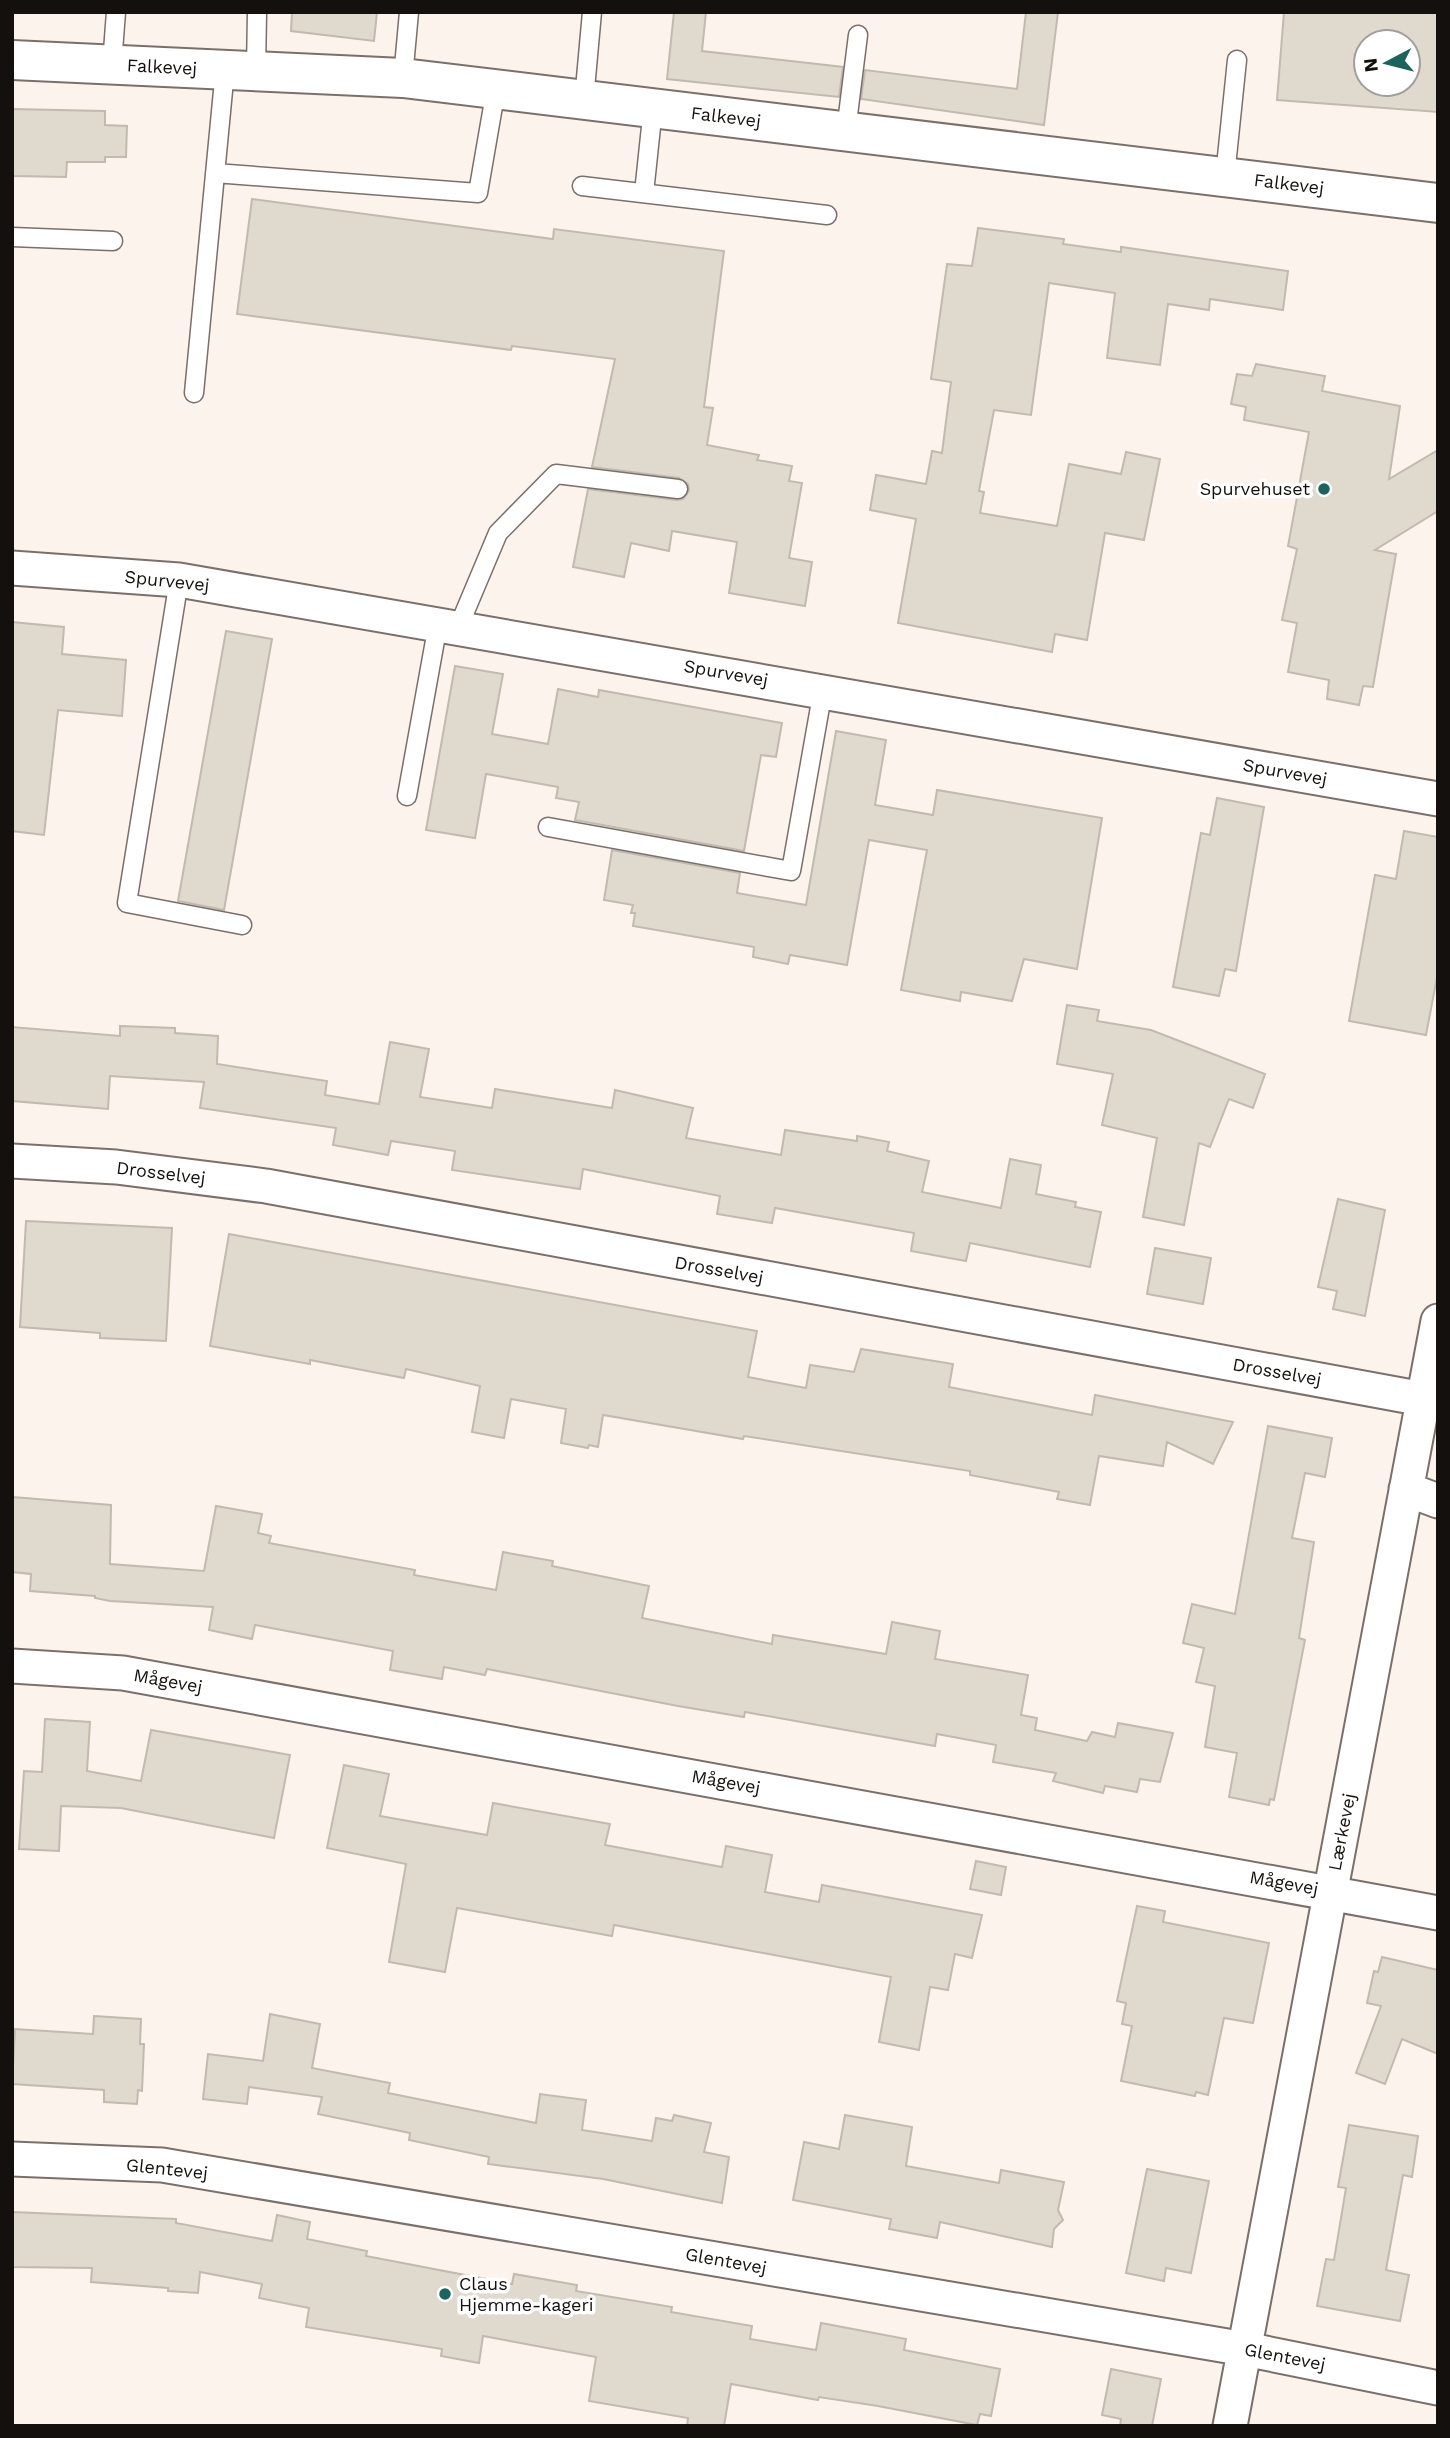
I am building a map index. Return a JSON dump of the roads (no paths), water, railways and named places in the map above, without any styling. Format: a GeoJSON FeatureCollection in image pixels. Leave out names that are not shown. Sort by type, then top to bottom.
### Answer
{"type":"FeatureCollection","features":[{"type":"Feature","properties":{"kind":"street","name":"Falkevej"},"geometry":{"type":"LineString","coordinates":[[12,60],[403,78],[1438,203]]}},
{"type":"Feature","properties":{"kind":"street","name":"Spurvevej"},"geometry":{"type":"LineString","coordinates":[[12,568],[178,580],[1438,799]]}},
{"type":"Feature","properties":{"kind":"street","name":"Drosselvej"},"geometry":{"type":"LineString","coordinates":[[12,1161],[116,1167],[266,1186],[1423,1399]]}},
{"type":"Feature","properties":{"kind":"street","name":"Lærkevej"},"geometry":{"type":"LineString","coordinates":[[1230,2426],[1438,1321]]}},
{"type":"Feature","properties":{"kind":"street"},"geometry":{"type":"LineString","coordinates":[[1406,1489],[1438,1501]]}},
{"type":"Feature","properties":{"kind":"street","name":"Mågevej"},"geometry":{"type":"LineString","coordinates":[[12,1666],[123,1673],[1331,1891],[1438,1913]]}},
{"type":"Feature","properties":{"kind":"street","name":"Glentevej"},"geometry":{"type":"LineString","coordinates":[[12,2159],[162,2165],[1245,2349],[1438,2388]]}},
{"type":"Feature","properties":{"kind":"lane"},"geometry":{"type":"LineString","coordinates":[[112,64],[116,12]]}},
{"type":"Feature","properties":{"kind":"lane"},"geometry":{"type":"LineString","coordinates":[[194,393],[215,173],[257,12]]}},
{"type":"Feature","properties":{"kind":"lane"},"geometry":{"type":"LineString","coordinates":[[403,78],[409,12]]}},
{"type":"Feature","properties":{"kind":"lane"},"geometry":{"type":"LineString","coordinates":[[584,100],[593,12]]}},
{"type":"Feature","properties":{"kind":"lane"},"geometry":{"type":"LineString","coordinates":[[846,131],[858,35]]}},
{"type":"Feature","properties":{"kind":"lane"},"geometry":{"type":"LineString","coordinates":[[1225,176],[1237,60]]}},
{"type":"Feature","properties":{"kind":"lane"},"geometry":{"type":"LineString","coordinates":[[215,173],[478,192],[496,89]]}},
{"type":"Feature","properties":{"kind":"lane"},"geometry":{"type":"LineString","coordinates":[[644,193],[653,108]]}},
{"type":"Feature","properties":{"kind":"lane"},"geometry":{"type":"LineString","coordinates":[[582,186],[827,215]]}},
{"type":"Feature","properties":{"kind":"lane"},"geometry":{"type":"LineString","coordinates":[[12,237],[113,242]]}},
{"type":"Feature","properties":{"kind":"lane"},"geometry":{"type":"LineString","coordinates":[[407,796],[448,626],[498,533],[556,474],[678,489]]}},
{"type":"Feature","properties":{"kind":"lane"},"geometry":{"type":"LineString","coordinates":[[178,580],[127,903],[242,925]]}},
{"type":"Feature","properties":{"kind":"lane"},"geometry":{"type":"LineString","coordinates":[[548,827],[791,871],[823,690]]}},
{"type":"Feature","properties":{"kind":"place","name":"Spurvehuset"},"geometry":{"type":"Point","coordinates":[1324,489]}},
{"type":"Feature","properties":{"kind":"place","name":"Claus Hjemme-kageri"},"geometry":{"type":"Point","coordinates":[445,2294]}}]}
